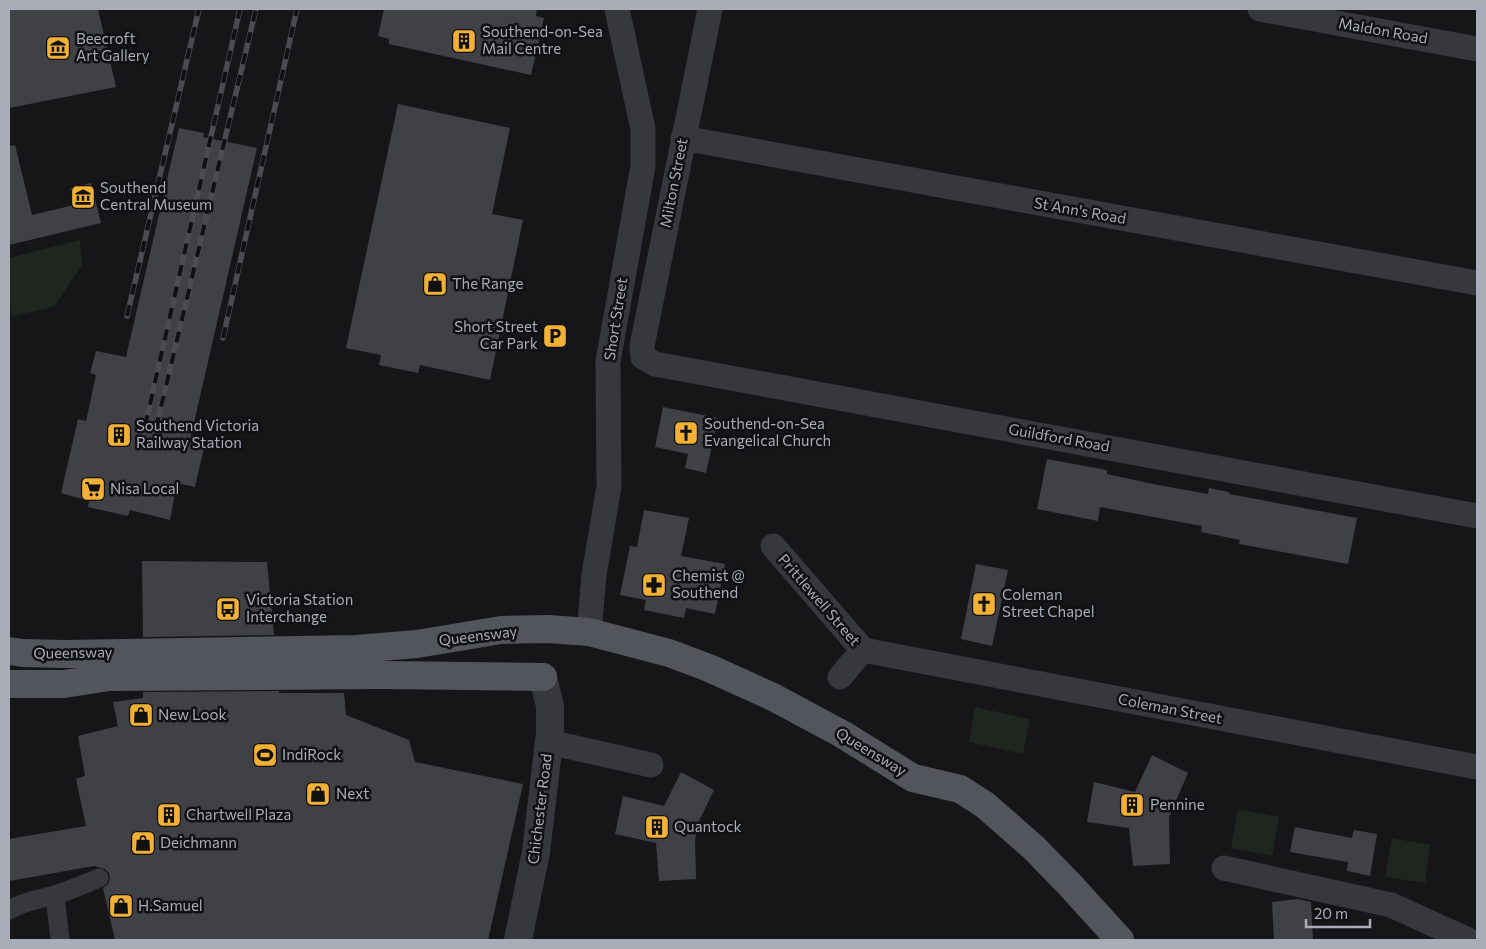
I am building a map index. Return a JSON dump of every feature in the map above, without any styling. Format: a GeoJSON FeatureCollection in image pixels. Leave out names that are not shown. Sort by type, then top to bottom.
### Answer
{"type":"FeatureCollection","features":[{"type":"Feature","properties":{"kind":"main road","name":"Queensway"},"geometry":{"type":"LineString","coordinates":[[9,651],[64,654],[356,649],[417,644],[501,630],[569,630],[589,632],[669,653],[749,684],[842,734],[913,778],[960,789],[985,805],[1034,848],[1120,940]]}},
{"type":"Feature","properties":{"kind":"main road","name":"Queensway"},"geometry":{"type":"LineString","coordinates":[[9,684],[64,684],[109,677],[382,675],[543,678]]}},
{"type":"Feature","properties":{"kind":"street","name":"Short Street"},"geometry":{"type":"LineString","coordinates":[[589,632],[594,575],[609,486],[608,361],[643,166],[642,128],[617,9]]}},
{"type":"Feature","properties":{"kind":"street","name":"Milton Street"},"geometry":{"type":"LineString","coordinates":[[643,357],[642,346],[710,9]]}},
{"type":"Feature","properties":{"kind":"street","name":"Maldon Road"},"geometry":{"type":"LineString","coordinates":[[1260,9],[1477,48]]}},
{"type":"Feature","properties":{"kind":"street","name":"St Ann's Road"},"geometry":{"type":"LineString","coordinates":[[683,138],[1477,283]]}},
{"type":"Feature","properties":{"kind":"street","name":"Guildford Road"},"geometry":{"type":"LineString","coordinates":[[643,357],[655,364],[1477,516]]}},
{"type":"Feature","properties":{"kind":"street","name":"Prittlewell Street"},"geometry":{"type":"LineString","coordinates":[[773,546],[863,650],[840,677]]}},
{"type":"Feature","properties":{"kind":"street","name":"Coleman Street"},"geometry":{"type":"LineString","coordinates":[[863,650],[1477,767]]}},
{"type":"Feature","properties":{"kind":"street","name":"Chichester Road"},"geometry":{"type":"LineString","coordinates":[[518,940],[536,852],[549,742],[550,706],[543,678]]}},
{"type":"Feature","properties":{"kind":"street"},"geometry":{"type":"LineString","coordinates":[[549,742],[651,765]]}},
{"type":"Feature","properties":{"kind":"street"},"geometry":{"type":"LineString","coordinates":[[1224,868],[1391,905],[1427,932],[1468,940]]}},
{"type":"Feature","properties":{"kind":"street"},"geometry":{"type":"LineString","coordinates":[[9,910],[35,899],[55,895],[99,878]]}},
{"type":"Feature","properties":{"kind":"street"},"geometry":{"type":"LineString","coordinates":[[55,895],[60,940]]}},
{"type":"Feature","properties":{"kind":"shaded area"},"geometry":{"type":"Polygon","coordinates":[[[80,240],[82,265],[54,307],[12,316],[9,296],[9,258],[80,240]]]}},
{"type":"Feature","properties":{"kind":"shaded area"},"geometry":{"type":"Polygon","coordinates":[[[975,707],[1030,719],[1023,754],[969,742],[975,707]]]}},
{"type":"Feature","properties":{"kind":"shaded area"},"geometry":{"type":"Polygon","coordinates":[[[1238,809],[1279,817],[1272,856],[1231,848],[1238,809]]]}},
{"type":"Feature","properties":{"kind":"shaded area"},"geometry":{"type":"Polygon","coordinates":[[[1392,838],[1430,845],[1425,883],[1385,877],[1392,838]]]}},
{"type":"Feature","properties":{"kind":"building","name":"Beecroft Art Gallery"},"geometry":{"type":"Polygon","coordinates":[[[9,9],[98,9],[116,87],[9,108],[9,9]]]}},
{"type":"Feature","properties":{"kind":"building","name":"Southend-on-Sea Mail Centre"},"geometry":{"type":"Polygon","coordinates":[[[384,9],[537,9],[536,16],[544,18],[531,75],[389,44],[389,39],[378,36],[384,9]]]}},
{"type":"Feature","properties":{"kind":"building","name":"The Range"},"geometry":{"type":"Polygon","coordinates":[[[398,104],[510,128],[492,214],[523,220],[490,380],[420,365],[418,373],[379,365],[381,355],[346,348],[398,104]]]}},
{"type":"Feature","properties":{"kind":"building"},"geometry":{"type":"Polygon","coordinates":[[[179,128],[204,133],[203,137],[257,148],[191,436],[206,439],[195,487],[177,483],[170,520],[130,510],[128,516],[88,507],[89,501],[61,493],[78,419],[86,421],[96,375],[90,373],[96,351],[126,357],[179,128]]]}},
{"type":"Feature","properties":{"kind":"building","name":"Southend Central Museum"},"geometry":{"type":"Polygon","coordinates":[[[15,145],[32,215],[74,205],[70,188],[91,183],[101,223],[9,245],[9,146],[15,145]]]}},
{"type":"Feature","properties":{"kind":"building","name":"Southend-on-Sea Evangelical Church"},"geometry":{"type":"Polygon","coordinates":[[[663,407],[718,418],[706,473],[685,468],[688,454],[655,447],[663,407]]]}},
{"type":"Feature","properties":{"kind":"building"},"geometry":{"type":"Polygon","coordinates":[[[1047,459],[1107,470],[1107,474],[1158,485],[1208,494],[1209,488],[1229,492],[1229,494],[1357,518],[1348,564],[1239,544],[1240,540],[1201,532],[1202,526],[1100,507],[1098,521],[1037,509],[1047,459]]]}},
{"type":"Feature","properties":{"kind":"building"},"geometry":{"type":"Polygon","coordinates":[[[644,510],[689,518],[681,556],[725,564],[715,614],[686,608],[684,618],[644,610],[646,600],[620,595],[630,546],[637,547],[644,510]]]}},
{"type":"Feature","properties":{"kind":"building"},"geometry":{"type":"Polygon","coordinates":[[[142,561],[267,562],[274,635],[143,637],[142,561]]]}},
{"type":"Feature","properties":{"kind":"building","name":"Coleman Street Chapel"},"geometry":{"type":"Polygon","coordinates":[[[976,564],[1008,570],[992,646],[961,639],[976,564]]]}},
{"type":"Feature","properties":{"kind":"building"},"geometry":{"type":"Polygon","coordinates":[[[279,691],[279,693],[344,693],[346,715],[409,740],[415,762],[523,784],[488,940],[115,940],[103,888],[110,879],[109,873],[105,869],[94,866],[9,881],[9,839],[86,826],[76,779],[85,776],[78,736],[118,726],[113,702],[143,698],[143,692],[279,691]]]}},
{"type":"Feature","properties":{"kind":"building","name":"Pennine"},"geometry":{"type":"Polygon","coordinates":[[[1152,755],[1188,773],[1169,817],[1170,864],[1133,866],[1129,828],[1087,822],[1094,782],[1135,792],[1152,755]]]}},
{"type":"Feature","properties":{"kind":"building","name":"Quantock"},"geometry":{"type":"Polygon","coordinates":[[[681,772],[714,790],[699,821],[695,840],[696,879],[659,881],[656,843],[615,834],[623,796],[664,806],[681,772]]]}},
{"type":"Feature","properties":{"kind":"building"},"geometry":{"type":"Polygon","coordinates":[[[1295,827],[1352,838],[1354,830],[1377,834],[1370,876],[1347,871],[1348,862],[1290,852],[1295,827]]]}},
{"type":"Feature","properties":{"kind":"building"},"geometry":{"type":"Polygon","coordinates":[[[1298,899],[1311,902],[1313,940],[1274,940],[1272,902],[1298,899]]]}},
{"type":"Feature","properties":{"kind":"railway"},"geometry":{"type":"LineString","coordinates":[[127,316],[199,9]]}},
{"type":"Feature","properties":{"kind":"railway"},"geometry":{"type":"LineString","coordinates":[[145,426],[240,9]]}},
{"type":"Feature","properties":{"kind":"railway"},"geometry":{"type":"LineString","coordinates":[[156,428],[256,9]]}},
{"type":"Feature","properties":{"kind":"railway"},"geometry":{"type":"LineString","coordinates":[[223,338],[297,9]]}},
{"type":"Feature","properties":{"kind":"place","name":"Southend-on-Sea Mail Centre"},"geometry":{"type":"Point","coordinates":[464,41]}},
{"type":"Feature","properties":{"kind":"place","name":"Beecroft Art Gallery"},"geometry":{"type":"Point","coordinates":[58,48]}},
{"type":"Feature","properties":{"kind":"place","name":"Southend Central Museum"},"geometry":{"type":"Point","coordinates":[83,197]}},
{"type":"Feature","properties":{"kind":"place","name":"The Range"},"geometry":{"type":"Point","coordinates":[435,284]}},
{"type":"Feature","properties":{"kind":"place","name":"Short Street Car Park"},"geometry":{"type":"Point","coordinates":[555,336]}},
{"type":"Feature","properties":{"kind":"place","name":"Southend-on-Sea Evangelical Church"},"geometry":{"type":"Point","coordinates":[686,433]}},
{"type":"Feature","properties":{"kind":"place","name":"Southend Victoria Railway Station"},"geometry":{"type":"Point","coordinates":[119,435]}},
{"type":"Feature","properties":{"kind":"place","name":"Nisa Local"},"geometry":{"type":"Point","coordinates":[93,489]}},
{"type":"Feature","properties":{"kind":"place","name":"Chemist @ Southend"},"geometry":{"type":"Point","coordinates":[654,585]}},
{"type":"Feature","properties":{"kind":"place","name":"Coleman Street Chapel"},"geometry":{"type":"Point","coordinates":[984,604]}},
{"type":"Feature","properties":{"kind":"place","name":"Victoria Station Interchange"},"geometry":{"type":"Point","coordinates":[228,609]}},
{"type":"Feature","properties":{"kind":"place","name":"New Look"},"geometry":{"type":"Point","coordinates":[141,715]}},
{"type":"Feature","properties":{"kind":"place","name":"IndiRock"},"geometry":{"type":"Point","coordinates":[265,755]}},
{"type":"Feature","properties":{"kind":"place","name":"Next"},"geometry":{"type":"Point","coordinates":[318,794]}},
{"type":"Feature","properties":{"kind":"place","name":"Pennine"},"geometry":{"type":"Point","coordinates":[1132,805]}},
{"type":"Feature","properties":{"kind":"place","name":"Chartwell Plaza"},"geometry":{"type":"Point","coordinates":[169,815]}},
{"type":"Feature","properties":{"kind":"place","name":"Quantock"},"geometry":{"type":"Point","coordinates":[657,827]}},
{"type":"Feature","properties":{"kind":"place","name":"Deichmann"},"geometry":{"type":"Point","coordinates":[143,843]}},
{"type":"Feature","properties":{"kind":"place","name":"H.Samuel"},"geometry":{"type":"Point","coordinates":[121,906]}}]}
